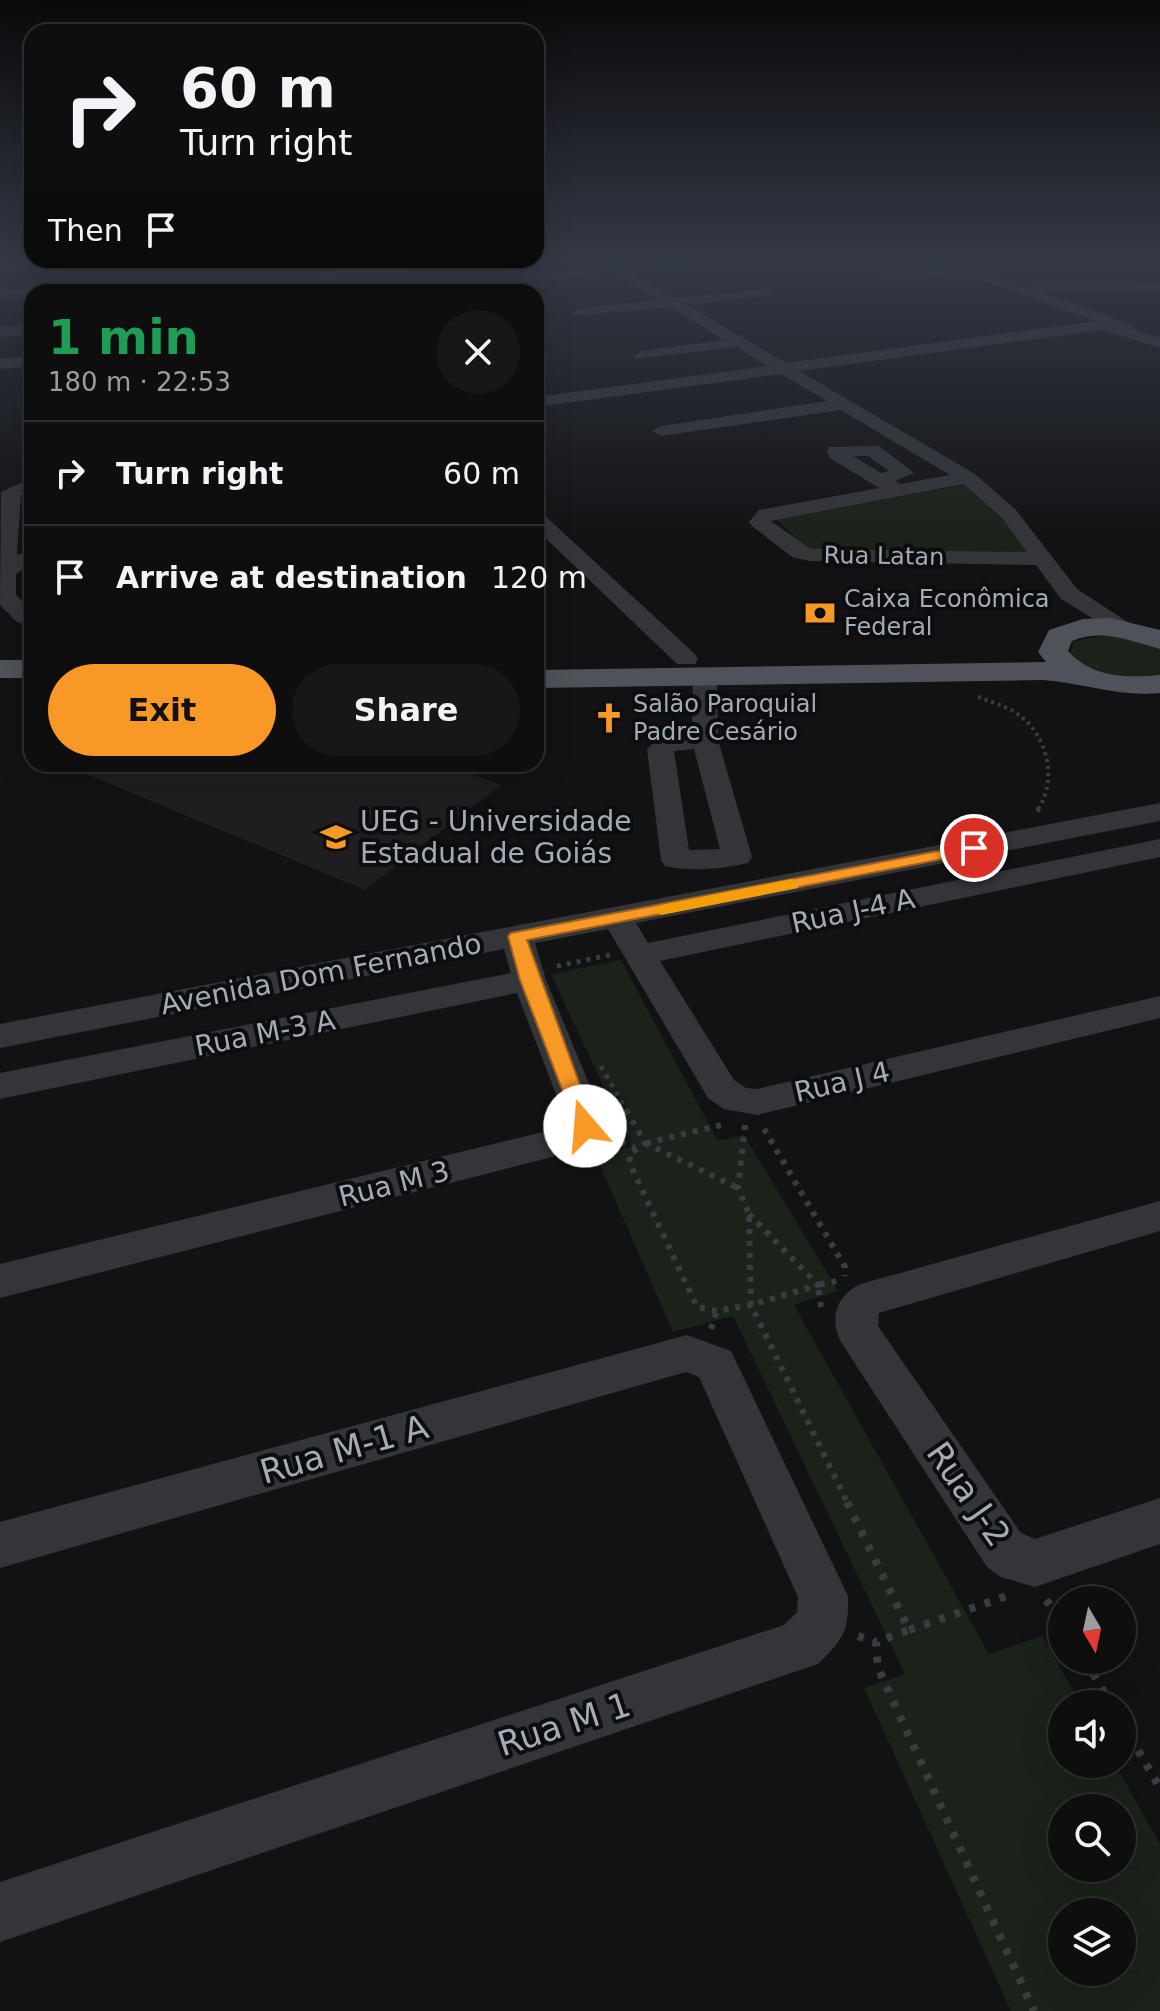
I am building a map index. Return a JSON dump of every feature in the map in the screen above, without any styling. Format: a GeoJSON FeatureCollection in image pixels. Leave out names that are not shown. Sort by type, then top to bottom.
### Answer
{"type":"FeatureCollection","features":[{"type":"Feature","properties":{"kind":"main road"},"geometry":{"type":"LineString","coordinates":[[544,678],[696,668],[917,661],[997,653],[1094,627],[1128,630],[1159,639]]}},
{"type":"Feature","properties":{"kind":"main road"},"geometry":{"type":"LineString","coordinates":[[1061,637],[1053,652],[1061,663],[1077,673]]}},
{"type":"Feature","properties":{"kind":"main road"},"geometry":{"type":"LineString","coordinates":[[544,663],[1043,671],[1077,673],[1127,686],[1160,684]]}},
{"type":"Feature","properties":{"kind":"main road"},"geometry":{"type":"LineString","coordinates":[[0,669],[24,669]]}},
{"type":"Feature","properties":{"kind":"main road"},"geometry":{"type":"LineString","coordinates":[[0,684],[24,684]]}},
{"type":"Feature","properties":{"kind":"street"},"geometry":{"type":"LineString","coordinates":[[641,356],[664,353]]}},
{"type":"Feature","properties":{"kind":"street"},"geometry":{"type":"LineString","coordinates":[[760,353],[968,478],[1009,514],[1069,594],[1128,630]]}},
{"type":"Feature","properties":{"kind":"street"},"geometry":{"type":"LineString","coordinates":[[544,401],[898,353]]}},
{"type":"Feature","properties":{"kind":"street"},"geometry":{"type":"LineString","coordinates":[[0,364],[24,362]]}},
{"type":"Feature","properties":{"kind":"street"},"geometry":{"type":"LineString","coordinates":[[661,431],[845,404]]}},
{"type":"Feature","properties":{"kind":"street","name":"Rua Latan"},"geometry":{"type":"LineString","coordinates":[[968,478],[766,514],[759,522],[800,552],[810,555],[1043,559]]}},
{"type":"Feature","properties":{"kind":"street"},"geometry":{"type":"LineString","coordinates":[[878,480],[897,491]]}},
{"type":"Feature","properties":{"kind":"street"},"geometry":{"type":"LineString","coordinates":[[24,487],[11,492],[5,571],[5,597],[24,616]]}},
{"type":"Feature","properties":{"kind":"street"},"geometry":{"type":"LineString","coordinates":[[544,526],[696,668],[705,740]]}},
{"type":"Feature","properties":{"kind":"street"},"geometry":{"type":"LineString","coordinates":[[5,571],[24,560]]}},
{"type":"Feature","properties":{"kind":"street"},"geometry":{"type":"LineString","coordinates":[[1061,637],[1069,594]]}},
{"type":"Feature","properties":{"kind":"street","name":"Avenida Dom Fernando"},"geometry":{"type":"LineString","coordinates":[[0,1036],[1160,812]]}},
{"type":"Feature","properties":{"kind":"street","name":"Rua J-4 A"},"geometry":{"type":"LineString","coordinates":[[629,954],[1160,848]]}},
{"type":"Feature","properties":{"kind":"street","name":"Rua J 4"},"geometry":{"type":"LineString","coordinates":[[617,918],[629,954],[721,1089],[737,1100],[757,1102],[1160,1007]]}},
{"type":"Feature","properties":{"kind":"street","name":"Rua M 3"},"geometry":{"type":"LineString","coordinates":[[0,1281],[578,1137],[585,1120],[539,977],[517,936]]}},
{"type":"Feature","properties":{"kind":"street","name":"Rua M-3 A"},"geometry":{"type":"LineString","coordinates":[[0,1086],[539,977]]}},
{"type":"Feature","properties":{"kind":"street"},"geometry":{"type":"LineString","coordinates":[[844,1308],[1160,1216]]}},
{"type":"Feature","properties":{"kind":"street","name":"Rua J-2"},"geometry":{"type":"LineString","coordinates":[[844,1308],[858,1307],[856,1329],[1004,1550],[1016,1587]]}},
{"type":"Feature","properties":{"kind":"street","name":"Rua M-1 A"},"geometry":{"type":"LineString","coordinates":[[0,1545],[687,1353]]}},
{"type":"Feature","properties":{"kind":"street","name":"Rua M 1"},"geometry":{"type":"LineString","coordinates":[[0,1912],[800,1646],[823,1623],[823,1596],[715,1364],[687,1353]]}},
{"type":"Feature","properties":{"kind":"street","name":"Rua J-2"},"geometry":{"type":"LineString","coordinates":[[1016,1587],[1035,1563],[1160,1521]]}},
{"type":"Feature","properties":{"kind":"path"},"geometry":{"type":"LineString","coordinates":[[539,977],[555,967],[629,954]]}},
{"type":"Feature","properties":{"kind":"path"},"geometry":{"type":"LineString","coordinates":[[593,1052],[645,1143],[738,1188]]}},
{"type":"Feature","properties":{"kind":"path"},"geometry":{"type":"LineString","coordinates":[[732,1116],[746,1119],[759,1124],[768,1133],[845,1267],[845,1276],[839,1281],[717,1311],[697,1307],[631,1166],[629,1155],[645,1143],[746,1119]]}},
{"type":"Feature","properties":{"kind":"path"},"geometry":{"type":"LineString","coordinates":[[746,1119],[738,1188],[749,1214],[844,1308]]}},
{"type":"Feature","properties":{"kind":"path"},"geometry":{"type":"LineString","coordinates":[[749,1214],[751,1305],[909,1630]]}},
{"type":"Feature","properties":{"kind":"path"},"geometry":{"type":"LineString","coordinates":[[1034,2011],[878,1668],[876,1642],[1016,1587],[1048,1601]]}},
{"type":"Feature","properties":{"kind":"path"},"geometry":{"type":"LineString","coordinates":[[1136,1747],[1160,1788]]}},
{"type":"Feature","properties":{"kind":"shaded area"},"geometry":{"type":"Polygon","coordinates":[[[968,484],[1009,526],[1029,552],[811,552],[777,520],[968,484]]]}},
{"type":"Feature","properties":{"kind":"shaded area"},"geometry":{"type":"Polygon","coordinates":[[[1112,634],[1160,649],[1160,675],[1136,679],[1112,677],[1070,655],[1074,641],[1112,634]]]}},
{"type":"Feature","properties":{"kind":"shaded area","name":"UEG - Universidade Estadual de Goiás"},"geometry":{"type":"Polygon","coordinates":[[[464,772],[501,785],[365,890],[86,774],[464,772]]]}},
{"type":"Feature","properties":{"kind":"shaded area"},"geometry":{"type":"Polygon","coordinates":[[[621,960],[718,1141],[744,1135],[838,1291],[794,1305],[989,1654],[1042,1636],[1048,1646],[1048,1674],[1064,1674],[1073,1690],[1048,1690],[1048,1778],[1123,1778],[1132,1794],[1048,1794],[1048,1882],[1136,1882],[1136,1801],[1160,1844],[1160,2011],[1011,2011],[864,1688],[905,1674],[733,1316],[673,1332],[595,1154],[631,1146],[551,974],[621,960]]]}},
{"type":"Feature","properties":{"kind":"slow traffic"},"geometry":{"type":"LineString","coordinates":[[661,910],[792,884]]}},
{"type":"Feature","properties":{"kind":"place","name":"Caixa Econômica Federal"},"geometry":{"type":"Point","coordinates":[820,613]}},
{"type":"Feature","properties":{"kind":"place","name":"Salão Paroquial Padre Cesário"},"geometry":{"type":"Point","coordinates":[609,718]}},
{"type":"Feature","properties":{"kind":"place","name":"UEG - Universidade Estadual de Goiás"},"geometry":{"type":"Point","coordinates":[336,837]}},
{"type":"Feature","properties":{"kind":"route"},"geometry":{"type":"LineString","coordinates":[[585,1126],[529,980],[517,936],[974,848]]}}]}
